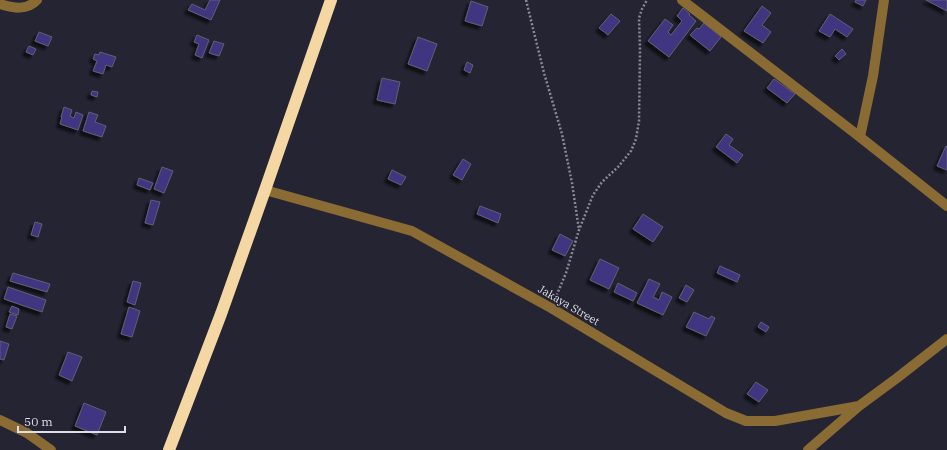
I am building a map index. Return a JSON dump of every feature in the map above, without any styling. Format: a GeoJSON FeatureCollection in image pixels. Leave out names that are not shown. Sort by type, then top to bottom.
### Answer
{"type":"FeatureCollection","features":[{"type":"Feature","properties":{"kind":"highway"},"geometry":{"type":"LineString","coordinates":[[169,450],[265,190],[328,3]]}},
{"type":"Feature","properties":{"kind":"street"},"geometry":{"type":"LineString","coordinates":[[0,4],[24,8],[33,4],[37,0]]}},
{"type":"Feature","properties":{"kind":"street"},"geometry":{"type":"LineString","coordinates":[[682,0],[947,206]]}},
{"type":"Feature","properties":{"kind":"street"},"geometry":{"type":"LineString","coordinates":[[860,137],[873,76],[884,0]]}},
{"type":"Feature","properties":{"kind":"street","name":"Jakaya Street"},"geometry":{"type":"LineString","coordinates":[[265,190],[412,231],[551,308],[726,413],[746,421],[775,421],[859,406]]}},
{"type":"Feature","properties":{"kind":"street"},"geometry":{"type":"LineString","coordinates":[[808,450],[859,406],[947,339]]}},
{"type":"Feature","properties":{"kind":"street"},"geometry":{"type":"LineString","coordinates":[[0,420],[27,433],[51,450]]}},
{"type":"Feature","properties":{"kind":"path"},"geometry":{"type":"LineString","coordinates":[[526,0],[544,73],[562,134],[572,183],[579,230]]}},
{"type":"Feature","properties":{"kind":"path"},"geometry":{"type":"LineString","coordinates":[[551,308],[566,273],[579,230],[593,195],[602,182],[618,167],[631,151],[636,139],[639,121],[640,18],[642,8],[647,0]]}},
{"type":"Feature","properties":{"kind":"building"},"geometry":{"type":"Polygon","coordinates":[[[210,0],[220,0],[211,20],[188,10],[192,4],[205,10],[210,0]]]}},
{"type":"Feature","properties":{"kind":"building"},"geometry":{"type":"Polygon","coordinates":[[[856,0],[866,0],[863,6],[855,2],[856,0]]]}},
{"type":"Feature","properties":{"kind":"building"},"geometry":{"type":"Polygon","coordinates":[[[926,0],[947,0],[947,11],[926,0]]]}},
{"type":"Feature","properties":{"kind":"building"},"geometry":{"type":"Polygon","coordinates":[[[471,1],[488,7],[482,26],[465,21],[471,1]]]}},
{"type":"Feature","properties":{"kind":"building"},"geometry":{"type":"Polygon","coordinates":[[[762,6],[771,13],[762,25],[771,32],[763,43],[744,31],[762,6]]]}},
{"type":"Feature","properties":{"kind":"building"},"geometry":{"type":"Polygon","coordinates":[[[683,8],[696,21],[669,57],[648,41],[665,19],[673,25],[668,32],[671,35],[682,21],[677,16],[683,8]]]}},
{"type":"Feature","properties":{"kind":"building"},"geometry":{"type":"Polygon","coordinates":[[[611,14],[620,21],[608,35],[599,28],[611,14]]]}},
{"type":"Feature","properties":{"kind":"building"},"geometry":{"type":"Polygon","coordinates":[[[830,14],[853,29],[847,37],[835,29],[830,37],[819,31],[830,14]]]}},
{"type":"Feature","properties":{"kind":"building"},"geometry":{"type":"Polygon","coordinates":[[[704,23],[721,37],[710,51],[690,35],[697,28],[699,29],[704,23]]]}},
{"type":"Feature","properties":{"kind":"building"},"geometry":{"type":"Polygon","coordinates":[[[39,32],[52,37],[48,46],[35,41],[39,32]]]}},
{"type":"Feature","properties":{"kind":"building"},"geometry":{"type":"Polygon","coordinates":[[[197,35],[209,40],[202,58],[195,55],[199,44],[194,42],[197,35]]]}},
{"type":"Feature","properties":{"kind":"building"},"geometry":{"type":"Polygon","coordinates":[[[418,37],[437,44],[427,71],[408,64],[418,37]]]}},
{"type":"Feature","properties":{"kind":"building"},"geometry":{"type":"Polygon","coordinates":[[[214,41],[224,44],[219,56],[209,53],[214,41]]]}},
{"type":"Feature","properties":{"kind":"building"},"geometry":{"type":"Polygon","coordinates":[[[29,46],[36,49],[33,55],[26,52],[29,46]]]}},
{"type":"Feature","properties":{"kind":"building"},"geometry":{"type":"Polygon","coordinates":[[[842,49],[846,54],[839,60],[835,56],[842,49]]]}},
{"type":"Feature","properties":{"kind":"building"},"geometry":{"type":"Polygon","coordinates":[[[100,52],[116,57],[112,67],[106,65],[103,74],[93,71],[97,61],[93,59],[95,54],[99,55],[100,52]]]}},
{"type":"Feature","properties":{"kind":"building"},"geometry":{"type":"Polygon","coordinates":[[[467,62],[473,65],[470,73],[464,70],[467,62]]]}},
{"type":"Feature","properties":{"kind":"building"},"geometry":{"type":"Polygon","coordinates":[[[382,78],[400,82],[395,104],[377,100],[382,78]]]}},
{"type":"Feature","properties":{"kind":"building"},"geometry":{"type":"Polygon","coordinates":[[[774,79],[795,94],[787,103],[767,88],[774,79]]]}},
{"type":"Feature","properties":{"kind":"building"},"geometry":{"type":"Polygon","coordinates":[[[92,91],[98,92],[97,97],[91,95],[92,91]]]}},
{"type":"Feature","properties":{"kind":"building"},"geometry":{"type":"Polygon","coordinates":[[[64,107],[72,110],[70,116],[74,118],[76,112],[83,115],[78,130],[60,124],[64,107]]]}},
{"type":"Feature","properties":{"kind":"building"},"geometry":{"type":"Polygon","coordinates":[[[89,112],[98,115],[95,122],[106,126],[102,137],[83,131],[89,112]]]}},
{"type":"Feature","properties":{"kind":"building"},"geometry":{"type":"Polygon","coordinates":[[[726,134],[733,139],[729,145],[743,155],[737,163],[716,147],[726,134]]]}},
{"type":"Feature","properties":{"kind":"building"},"geometry":{"type":"Polygon","coordinates":[[[946,146],[947,147],[947,170],[937,166],[946,146]]]}},
{"type":"Feature","properties":{"kind":"building"},"geometry":{"type":"Polygon","coordinates":[[[463,159],[471,164],[462,180],[453,175],[463,159]]]}},
{"type":"Feature","properties":{"kind":"building"},"geometry":{"type":"Polygon","coordinates":[[[162,167],[173,171],[164,193],[154,189],[162,167]]]}},
{"type":"Feature","properties":{"kind":"building"},"geometry":{"type":"Polygon","coordinates":[[[392,170],[406,177],[401,185],[388,179],[392,170]]]}},
{"type":"Feature","properties":{"kind":"building"},"geometry":{"type":"Polygon","coordinates":[[[139,178],[153,183],[150,190],[137,185],[139,178]]]}},
{"type":"Feature","properties":{"kind":"building"},"geometry":{"type":"Polygon","coordinates":[[[151,200],[160,202],[153,225],[145,223],[151,200]]]}},
{"type":"Feature","properties":{"kind":"building"},"geometry":{"type":"Polygon","coordinates":[[[480,206],[501,214],[498,223],[477,214],[480,206]]]}},
{"type":"Feature","properties":{"kind":"building"},"geometry":{"type":"Polygon","coordinates":[[[643,214],[663,227],[653,242],[633,229],[643,214]]]}},
{"type":"Feature","properties":{"kind":"building"},"geometry":{"type":"Polygon","coordinates":[[[35,222],[42,224],[38,237],[31,235],[35,222]]]}},
{"type":"Feature","properties":{"kind":"building"},"geometry":{"type":"Polygon","coordinates":[[[560,234],[573,241],[565,256],[552,250],[560,234]]]}},
{"type":"Feature","properties":{"kind":"building"},"geometry":{"type":"Polygon","coordinates":[[[600,259],[619,268],[609,289],[590,280],[600,259]]]}},
{"type":"Feature","properties":{"kind":"building"},"geometry":{"type":"Polygon","coordinates":[[[720,266],[740,275],[737,282],[717,273],[720,266]]]}},
{"type":"Feature","properties":{"kind":"building"},"geometry":{"type":"Polygon","coordinates":[[[13,273],[50,284],[47,292],[10,281],[13,273]]]}},
{"type":"Feature","properties":{"kind":"building"},"geometry":{"type":"Polygon","coordinates":[[[649,279],[660,284],[653,297],[659,300],[662,292],[672,297],[663,315],[637,303],[649,279]]]}},
{"type":"Feature","properties":{"kind":"building"},"geometry":{"type":"Polygon","coordinates":[[[133,281],[141,283],[135,305],[127,302],[133,281]]]}},
{"type":"Feature","properties":{"kind":"building"},"geometry":{"type":"Polygon","coordinates":[[[618,283],[637,293],[633,301],[614,292],[618,283]]]}},
{"type":"Feature","properties":{"kind":"building"},"geometry":{"type":"Polygon","coordinates":[[[686,285],[694,290],[687,302],[679,298],[686,285]]]}},
{"type":"Feature","properties":{"kind":"building"},"geometry":{"type":"Polygon","coordinates":[[[8,287],[46,300],[42,312],[4,299],[8,287]]]}},
{"type":"Feature","properties":{"kind":"building"},"geometry":{"type":"Polygon","coordinates":[[[12,306],[19,309],[18,315],[9,312],[12,306]]]}},
{"type":"Feature","properties":{"kind":"building"},"geometry":{"type":"Polygon","coordinates":[[[129,307],[140,311],[132,337],[121,334],[129,307]]]}},
{"type":"Feature","properties":{"kind":"building"},"geometry":{"type":"Polygon","coordinates":[[[694,312],[709,319],[711,316],[715,318],[706,336],[686,327],[694,312]]]}},
{"type":"Feature","properties":{"kind":"building"},"geometry":{"type":"Polygon","coordinates":[[[10,314],[17,316],[12,329],[6,327],[10,314]]]}},
{"type":"Feature","properties":{"kind":"building"},"geometry":{"type":"Polygon","coordinates":[[[761,322],[769,327],[766,332],[758,327],[761,322]]]}},
{"type":"Feature","properties":{"kind":"building"},"geometry":{"type":"Polygon","coordinates":[[[0,341],[9,344],[4,360],[0,359],[0,341]]]}},
{"type":"Feature","properties":{"kind":"building"},"geometry":{"type":"Polygon","coordinates":[[[68,352],[82,357],[72,381],[59,375],[68,352]]]}},
{"type":"Feature","properties":{"kind":"building"},"geometry":{"type":"Polygon","coordinates":[[[756,382],[768,390],[759,402],[747,394],[756,382]]]}},
{"type":"Feature","properties":{"kind":"building"},"geometry":{"type":"Polygon","coordinates":[[[84,403],[106,412],[97,435],[75,426],[84,403]]]}}]}
